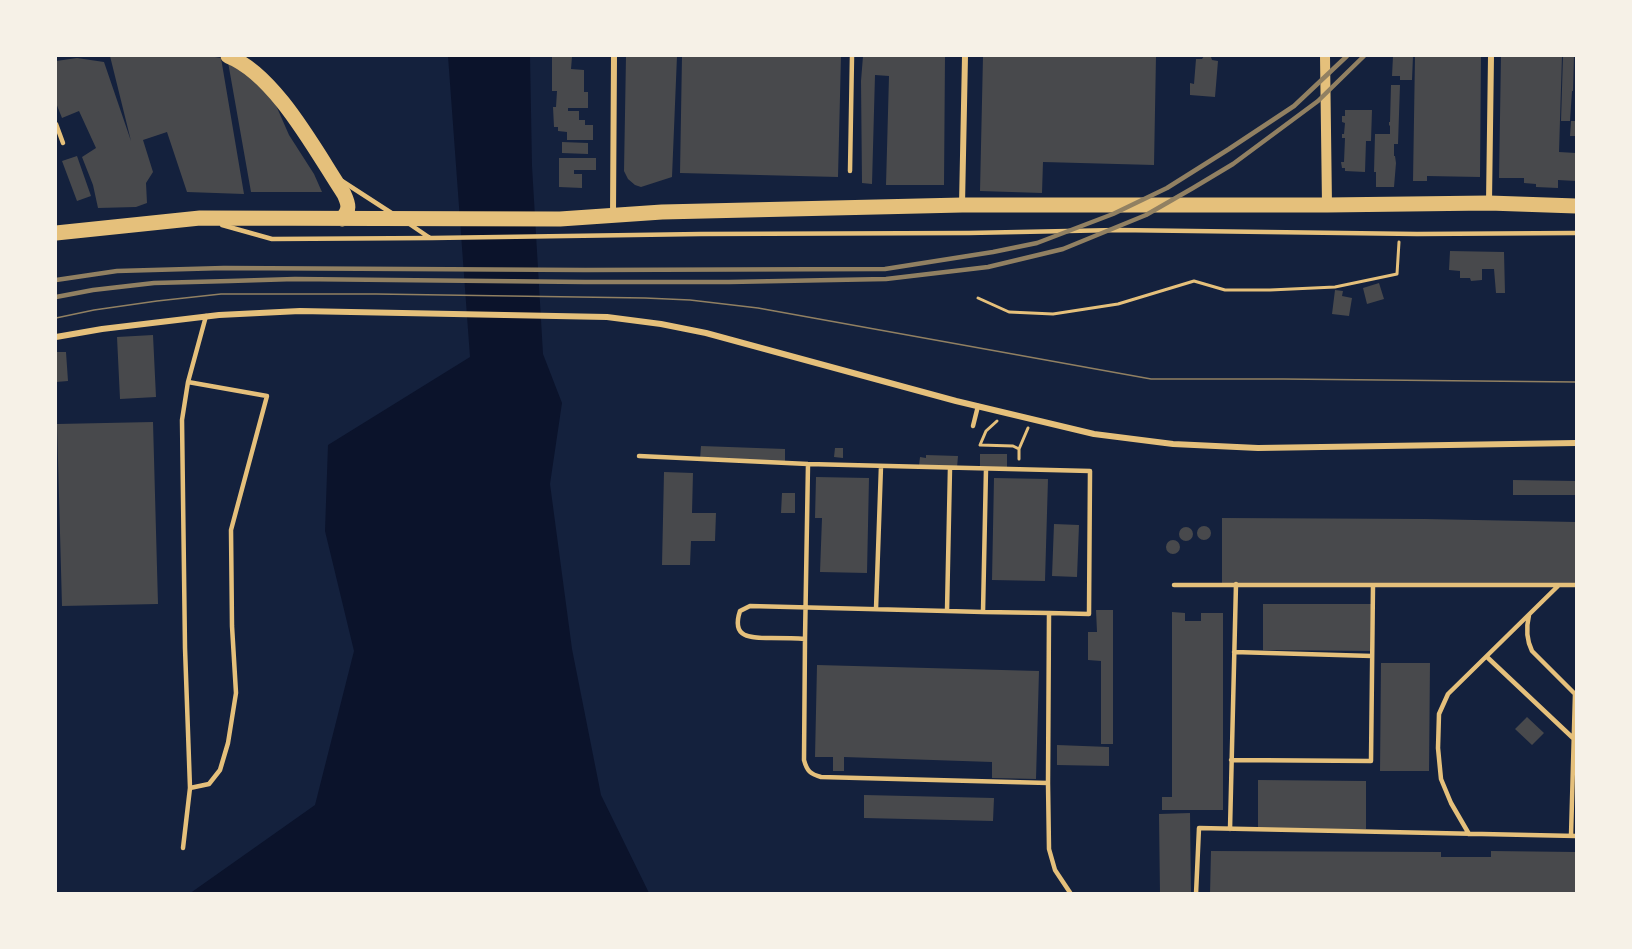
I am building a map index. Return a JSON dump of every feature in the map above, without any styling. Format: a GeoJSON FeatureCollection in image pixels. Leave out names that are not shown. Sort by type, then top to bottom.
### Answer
{"type":"FeatureCollection","features":[{"type":"Feature","properties":{"kind":"highway"},"geometry":{"type":"LineString","coordinates":[[228,56],[255,72],[280,98],[344,194],[348,204],[347,213],[342,219]]}},
{"type":"Feature","properties":{"kind":"highway"},"geometry":{"type":"LineString","coordinates":[[56,234],[200,218],[560,219],[662,212],[962,205],[1489,203],[1576,206]]}},
{"type":"Feature","properties":{"kind":"street"},"geometry":{"type":"LineString","coordinates":[[613,215],[614,56]]}},
{"type":"Feature","properties":{"kind":"street"},"geometry":{"type":"LineString","coordinates":[[962,205],[965,56]]}},
{"type":"Feature","properties":{"kind":"street"},"geometry":{"type":"LineString","coordinates":[[1324,56],[1327,205]]}},
{"type":"Feature","properties":{"kind":"street"},"geometry":{"type":"LineString","coordinates":[[1489,203],[1491,56]]}},
{"type":"Feature","properties":{"kind":"street"},"geometry":{"type":"LineString","coordinates":[[56,337],[206,316],[300,312],[607,317],[706,333],[978,406],[1094,434],[1173,444],[1247,448],[1576,443]]}},
{"type":"Feature","properties":{"kind":"lane"},"geometry":{"type":"LineString","coordinates":[[850,171],[852,56]]}},
{"type":"Feature","properties":{"kind":"lane"},"geometry":{"type":"LineString","coordinates":[[56,124],[63,142]]}},
{"type":"Feature","properties":{"kind":"lane"},"geometry":{"type":"LineString","coordinates":[[329,170],[361,194],[431,238]]}},
{"type":"Feature","properties":{"kind":"lane"},"geometry":{"type":"LineString","coordinates":[[200,218],[272,238],[969,234],[1117,230],[1399,234],[1576,233]]}},
{"type":"Feature","properties":{"kind":"lane"},"geometry":{"type":"LineString","coordinates":[[183,848],[190,788],[185,648],[182,420],[188,382],[206,316]]}},
{"type":"Feature","properties":{"kind":"lane"},"geometry":{"type":"LineString","coordinates":[[188,382],[267,396],[231,530],[232,626],[236,693],[228,743],[220,770],[209,784],[190,788]]}},
{"type":"Feature","properties":{"kind":"lane"},"geometry":{"type":"LineString","coordinates":[[973,426],[978,406]]}},
{"type":"Feature","properties":{"kind":"lane"},"geometry":{"type":"LineString","coordinates":[[639,456],[808,464],[1090,471],[1089,614],[750,606],[740,611],[736,622],[740,632],[749,638],[805,639]]}},
{"type":"Feature","properties":{"kind":"lane"},"geometry":{"type":"LineString","coordinates":[[808,464],[805,607],[804,760],[806,768],[812,775],[821,777],[1048,783]]}},
{"type":"Feature","properties":{"kind":"lane"},"geometry":{"type":"LineString","coordinates":[[876,609],[881,466]]}},
{"type":"Feature","properties":{"kind":"lane"},"geometry":{"type":"LineString","coordinates":[[947,611],[950,468]]}},
{"type":"Feature","properties":{"kind":"lane"},"geometry":{"type":"LineString","coordinates":[[983,612],[986,469]]}},
{"type":"Feature","properties":{"kind":"lane"},"geometry":{"type":"LineString","coordinates":[[1230,829],[1236,584]]}},
{"type":"Feature","properties":{"kind":"lane"},"geometry":{"type":"LineString","coordinates":[[1174,585],[1576,585]]}},
{"type":"Feature","properties":{"kind":"lane"},"geometry":{"type":"LineString","coordinates":[[1231,759],[1371,761],[1373,585]]}},
{"type":"Feature","properties":{"kind":"lane"},"geometry":{"type":"LineString","coordinates":[[1469,834],[1451,803],[1441,779],[1438,748],[1439,714],[1448,694],[1559,585]]}},
{"type":"Feature","properties":{"kind":"lane"},"geometry":{"type":"LineString","coordinates":[[1049,614],[1049,849],[1055,870],[1071,894]]}},
{"type":"Feature","properties":{"kind":"lane"},"geometry":{"type":"LineString","coordinates":[[1196,894],[1199,828],[1574,836],[1575,694],[1532,651],[1527,635],[1529,615]]}},
{"type":"Feature","properties":{"kind":"lane"},"geometry":{"type":"LineString","coordinates":[[1234,652],[1372,656]]}},
{"type":"Feature","properties":{"kind":"lane"},"geometry":{"type":"LineString","coordinates":[[1487,657],[1574,739]]}},
{"type":"Feature","properties":{"kind":"path"},"geometry":{"type":"LineString","coordinates":[[978,298],[1009,312],[1053,314],[1118,304],[1194,280],[1225,290],[1335,286],[1397,274],[1399,234]]}},
{"type":"Feature","properties":{"kind":"path"},"geometry":{"type":"LineString","coordinates":[[1016,415],[1002,418],[994,423],[986,431],[980,445],[1013,446],[1019,449]]}},
{"type":"Feature","properties":{"kind":"path"},"geometry":{"type":"LineString","coordinates":[[1018,470],[1019,449],[1034,419]]}},
{"type":"Feature","properties":{"kind":"water"},"geometry":{"type":"Polygon","coordinates":[[[448,56],[530,56],[532,166],[543,354],[562,403],[550,484],[572,649],[601,795],[649,893],[189,894],[315,805],[354,651],[325,531],[328,445],[470,357],[448,56]]]}},
{"type":"Feature","properties":{"kind":"building"},"geometry":{"type":"Polygon","coordinates":[[[110,56],[221,58],[244,194],[187,192],[167,132],[143,140],[153,172],[146,183],[147,203],[136,207],[98,208],[93,185],[82,157],[96,148],[79,111],[62,118],[56,103],[56,61],[77,58],[104,62],[131,141],[110,56]]]}},
{"type":"Feature","properties":{"kind":"building"},"geometry":{"type":"Polygon","coordinates":[[[626,56],[677,56],[672,177],[641,187],[628,179],[624,171],[626,56]]]}},
{"type":"Feature","properties":{"kind":"building"},"geometry":{"type":"Polygon","coordinates":[[[682,56],[841,56],[838,177],[680,173],[682,56]]]}},
{"type":"Feature","properties":{"kind":"building"},"geometry":{"type":"Polygon","coordinates":[[[863,56],[945,56],[944,185],[886,185],[889,76],[875,75],[872,184],[862,183],[861,81],[863,56]]]}},
{"type":"Feature","properties":{"kind":"building"},"geometry":{"type":"Polygon","coordinates":[[[983,56],[1156,56],[1154,165],[1043,162],[1042,193],[980,191],[983,56]]]}},
{"type":"Feature","properties":{"kind":"building"},"geometry":{"type":"Polygon","coordinates":[[[1204,56],[1218,61],[1215,97],[1190,95],[1190,83],[1194,84],[1196,59],[1202,59],[1204,56]]]}},
{"type":"Feature","properties":{"kind":"building"},"geometry":{"type":"Polygon","coordinates":[[[1393,56],[1413,56],[1412,80],[1400,80],[1400,76],[1392,76],[1393,56]]]}},
{"type":"Feature","properties":{"kind":"building"},"geometry":{"type":"Polygon","coordinates":[[[1415,56],[1481,56],[1480,177],[1427,176],[1427,181],[1413,181],[1415,56]]]}},
{"type":"Feature","properties":{"kind":"building"},"geometry":{"type":"Polygon","coordinates":[[[1501,56],[1562,56],[1559,152],[1576,153],[1576,181],[1558,180],[1558,188],[1536,187],[1536,184],[1524,183],[1524,178],[1499,178],[1501,56]]]}},
{"type":"Feature","properties":{"kind":"building"},"geometry":{"type":"Polygon","coordinates":[[[1563,56],[1574,56],[1570,121],[1561,121],[1563,56]]]}},
{"type":"Feature","properties":{"kind":"building"},"geometry":{"type":"Polygon","coordinates":[[[552,57],[572,57],[571,69],[584,70],[584,92],[588,92],[588,108],[568,108],[568,111],[579,111],[579,120],[585,120],[585,125],[593,125],[593,140],[567,140],[567,132],[558,131],[558,127],[554,127],[553,107],[556,107],[557,91],[552,91],[552,57]]]}},
{"type":"Feature","properties":{"kind":"building"},"geometry":{"type":"Polygon","coordinates":[[[228,62],[252,78],[275,103],[289,135],[314,174],[322,192],[251,192],[228,62]]]}},
{"type":"Feature","properties":{"kind":"building"},"geometry":{"type":"Polygon","coordinates":[[[1391,85],[1400,85],[1398,144],[1394,144],[1396,163],[1394,187],[1376,187],[1375,134],[1390,134],[1391,85]]]}},
{"type":"Feature","properties":{"kind":"building"},"geometry":{"type":"Polygon","coordinates":[[[1345,110],[1372,110],[1371,141],[1366,141],[1365,172],[1345,171],[1345,168],[1342,168],[1345,138],[1342,138],[1342,134],[1344,134],[1345,123],[1342,122],[1342,116],[1345,116],[1345,110]]]}},
{"type":"Feature","properties":{"kind":"building"},"geometry":{"type":"Polygon","coordinates":[[[1571,121],[1576,121],[1576,136],[1570,136],[1571,121]]]}},
{"type":"Feature","properties":{"kind":"building"},"geometry":{"type":"Polygon","coordinates":[[[562,142],[588,143],[588,154],[562,153],[562,142]]]}},
{"type":"Feature","properties":{"kind":"building"},"geometry":{"type":"Polygon","coordinates":[[[77,156],[91,196],[77,201],[62,161],[77,156]]]}},
{"type":"Feature","properties":{"kind":"building"},"geometry":{"type":"Polygon","coordinates":[[[559,158],[596,158],[596,170],[574,170],[574,174],[582,174],[582,188],[559,187],[559,158]]]}},
{"type":"Feature","properties":{"kind":"building"},"geometry":{"type":"Polygon","coordinates":[[[1450,251],[1504,252],[1505,293],[1496,293],[1494,269],[1482,269],[1482,280],[1471,281],[1470,278],[1460,278],[1460,271],[1449,270],[1450,251]]]}},
{"type":"Feature","properties":{"kind":"building"},"geometry":{"type":"Polygon","coordinates":[[[1379,283],[1384,299],[1367,304],[1363,288],[1379,283]]]}},
{"type":"Feature","properties":{"kind":"building"},"geometry":{"type":"Polygon","coordinates":[[[1335,290],[1343,291],[1342,296],[1352,298],[1349,316],[1332,314],[1335,290]]]}},
{"type":"Feature","properties":{"kind":"building"},"geometry":{"type":"Polygon","coordinates":[[[153,335],[156,397],[120,399],[117,337],[153,335]]]}},
{"type":"Feature","properties":{"kind":"building"},"geometry":{"type":"Polygon","coordinates":[[[56,352],[66,352],[68,381],[56,382],[56,352]]]}},
{"type":"Feature","properties":{"kind":"building"},"geometry":{"type":"Polygon","coordinates":[[[153,422],[158,604],[62,606],[57,424],[153,422]]]}},
{"type":"Feature","properties":{"kind":"building"},"geometry":{"type":"Polygon","coordinates":[[[701,446],[785,449],[785,462],[700,459],[701,446]]]}},
{"type":"Feature","properties":{"kind":"building"},"geometry":{"type":"Polygon","coordinates":[[[835,448],[843,448],[843,458],[834,457],[835,448]]]}},
{"type":"Feature","properties":{"kind":"building"},"geometry":{"type":"Polygon","coordinates":[[[980,454],[1007,454],[1007,468],[980,467],[980,454]]]}},
{"type":"Feature","properties":{"kind":"building"},"geometry":{"type":"Polygon","coordinates":[[[926,455],[958,456],[957,468],[919,466],[920,457],[926,458],[926,455]]]}},
{"type":"Feature","properties":{"kind":"building"},"geometry":{"type":"Polygon","coordinates":[[[664,472],[693,473],[692,513],[716,513],[715,541],[691,541],[690,565],[662,565],[664,472]]]}},
{"type":"Feature","properties":{"kind":"building"},"geometry":{"type":"Polygon","coordinates":[[[816,477],[869,478],[867,573],[820,572],[822,518],[815,518],[816,477]]]}},
{"type":"Feature","properties":{"kind":"building"},"geometry":{"type":"Polygon","coordinates":[[[994,478],[1048,479],[1045,581],[992,580],[994,478]]]}},
{"type":"Feature","properties":{"kind":"building"},"geometry":{"type":"Polygon","coordinates":[[[1513,480],[1576,481],[1576,495],[1513,495],[1513,480]]]}},
{"type":"Feature","properties":{"kind":"building"},"geometry":{"type":"Polygon","coordinates":[[[782,493],[795,493],[795,513],[781,513],[782,493]]]}},
{"type":"Feature","properties":{"kind":"building"},"geometry":{"type":"Polygon","coordinates":[[[1222,518],[1576,522],[1576,585],[1222,584],[1222,518]]]}},
{"type":"Feature","properties":{"kind":"building"},"geometry":{"type":"Polygon","coordinates":[[[1054,524],[1079,525],[1077,577],[1052,576],[1054,524]]]}},
{"type":"Feature","properties":{"kind":"building"},"geometry":{"type":"Polygon","coordinates":[[[1204,526],[1209,528],[1211,533],[1209,538],[1204,540],[1199,538],[1197,533],[1199,528],[1204,526]]]}},
{"type":"Feature","properties":{"kind":"building"},"geometry":{"type":"Polygon","coordinates":[[[1186,527],[1191,529],[1193,534],[1191,539],[1186,541],[1181,539],[1179,534],[1181,529],[1186,527]]]}},
{"type":"Feature","properties":{"kind":"building"},"geometry":{"type":"Polygon","coordinates":[[[1173,540],[1178,542],[1180,547],[1178,552],[1173,554],[1168,552],[1166,547],[1168,542],[1173,540]]]}},
{"type":"Feature","properties":{"kind":"building"},"geometry":{"type":"Polygon","coordinates":[[[1263,604],[1371,604],[1370,651],[1263,650],[1263,604]]]}},
{"type":"Feature","properties":{"kind":"building"},"geometry":{"type":"Polygon","coordinates":[[[1096,610],[1113,610],[1113,744],[1101,744],[1101,661],[1088,660],[1088,632],[1097,632],[1096,610]]]}},
{"type":"Feature","properties":{"kind":"building"},"geometry":{"type":"Polygon","coordinates":[[[1172,612],[1185,613],[1185,621],[1201,621],[1201,613],[1223,613],[1223,810],[1162,810],[1162,797],[1172,797],[1172,612]]]}},
{"type":"Feature","properties":{"kind":"building"},"geometry":{"type":"Polygon","coordinates":[[[1381,663],[1430,663],[1429,771],[1380,771],[1381,663]]]}},
{"type":"Feature","properties":{"kind":"building"},"geometry":{"type":"Polygon","coordinates":[[[817,665],[1039,671],[1036,779],[992,778],[992,762],[844,757],[844,771],[833,771],[833,757],[815,757],[817,665]]]}},
{"type":"Feature","properties":{"kind":"building"},"geometry":{"type":"Polygon","coordinates":[[[1527,717],[1544,733],[1532,745],[1515,729],[1527,717]]]}},
{"type":"Feature","properties":{"kind":"building"},"geometry":{"type":"Polygon","coordinates":[[[1057,745],[1109,747],[1109,766],[1057,765],[1057,745]]]}},
{"type":"Feature","properties":{"kind":"building"},"geometry":{"type":"Polygon","coordinates":[[[1258,780],[1366,781],[1366,829],[1258,829],[1258,780]]]}},
{"type":"Feature","properties":{"kind":"building"},"geometry":{"type":"Polygon","coordinates":[[[864,795],[994,798],[993,821],[864,818],[864,795]]]}},
{"type":"Feature","properties":{"kind":"building"},"geometry":{"type":"Polygon","coordinates":[[[1190,813],[1191,894],[1160,894],[1159,814],[1190,813]]]}},
{"type":"Feature","properties":{"kind":"building"},"geometry":{"type":"Polygon","coordinates":[[[1211,851],[1441,852],[1441,857],[1491,857],[1491,851],[1576,852],[1576,894],[1210,894],[1211,851]]]}},
{"type":"Feature","properties":{"kind":"tram line"},"geometry":{"type":"LineString","coordinates":[[56,318],[94,310],[221,294],[645,298],[690,300],[758,308],[1151,379],[1576,382]]}},
{"type":"Feature","properties":{"kind":"railway"},"geometry":{"type":"LineString","coordinates":[[56,280],[117,271],[224,268],[885,269],[993,252],[1037,243],[1113,214],[1167,188],[1294,106],[1347,56]]}},
{"type":"Feature","properties":{"kind":"railway"},"geometry":{"type":"LineString","coordinates":[[56,297],[154,283],[295,279],[585,282],[886,279],[988,267],[1063,249],[1146,215],[1233,164],[1318,101],[1364,56]]}}]}
